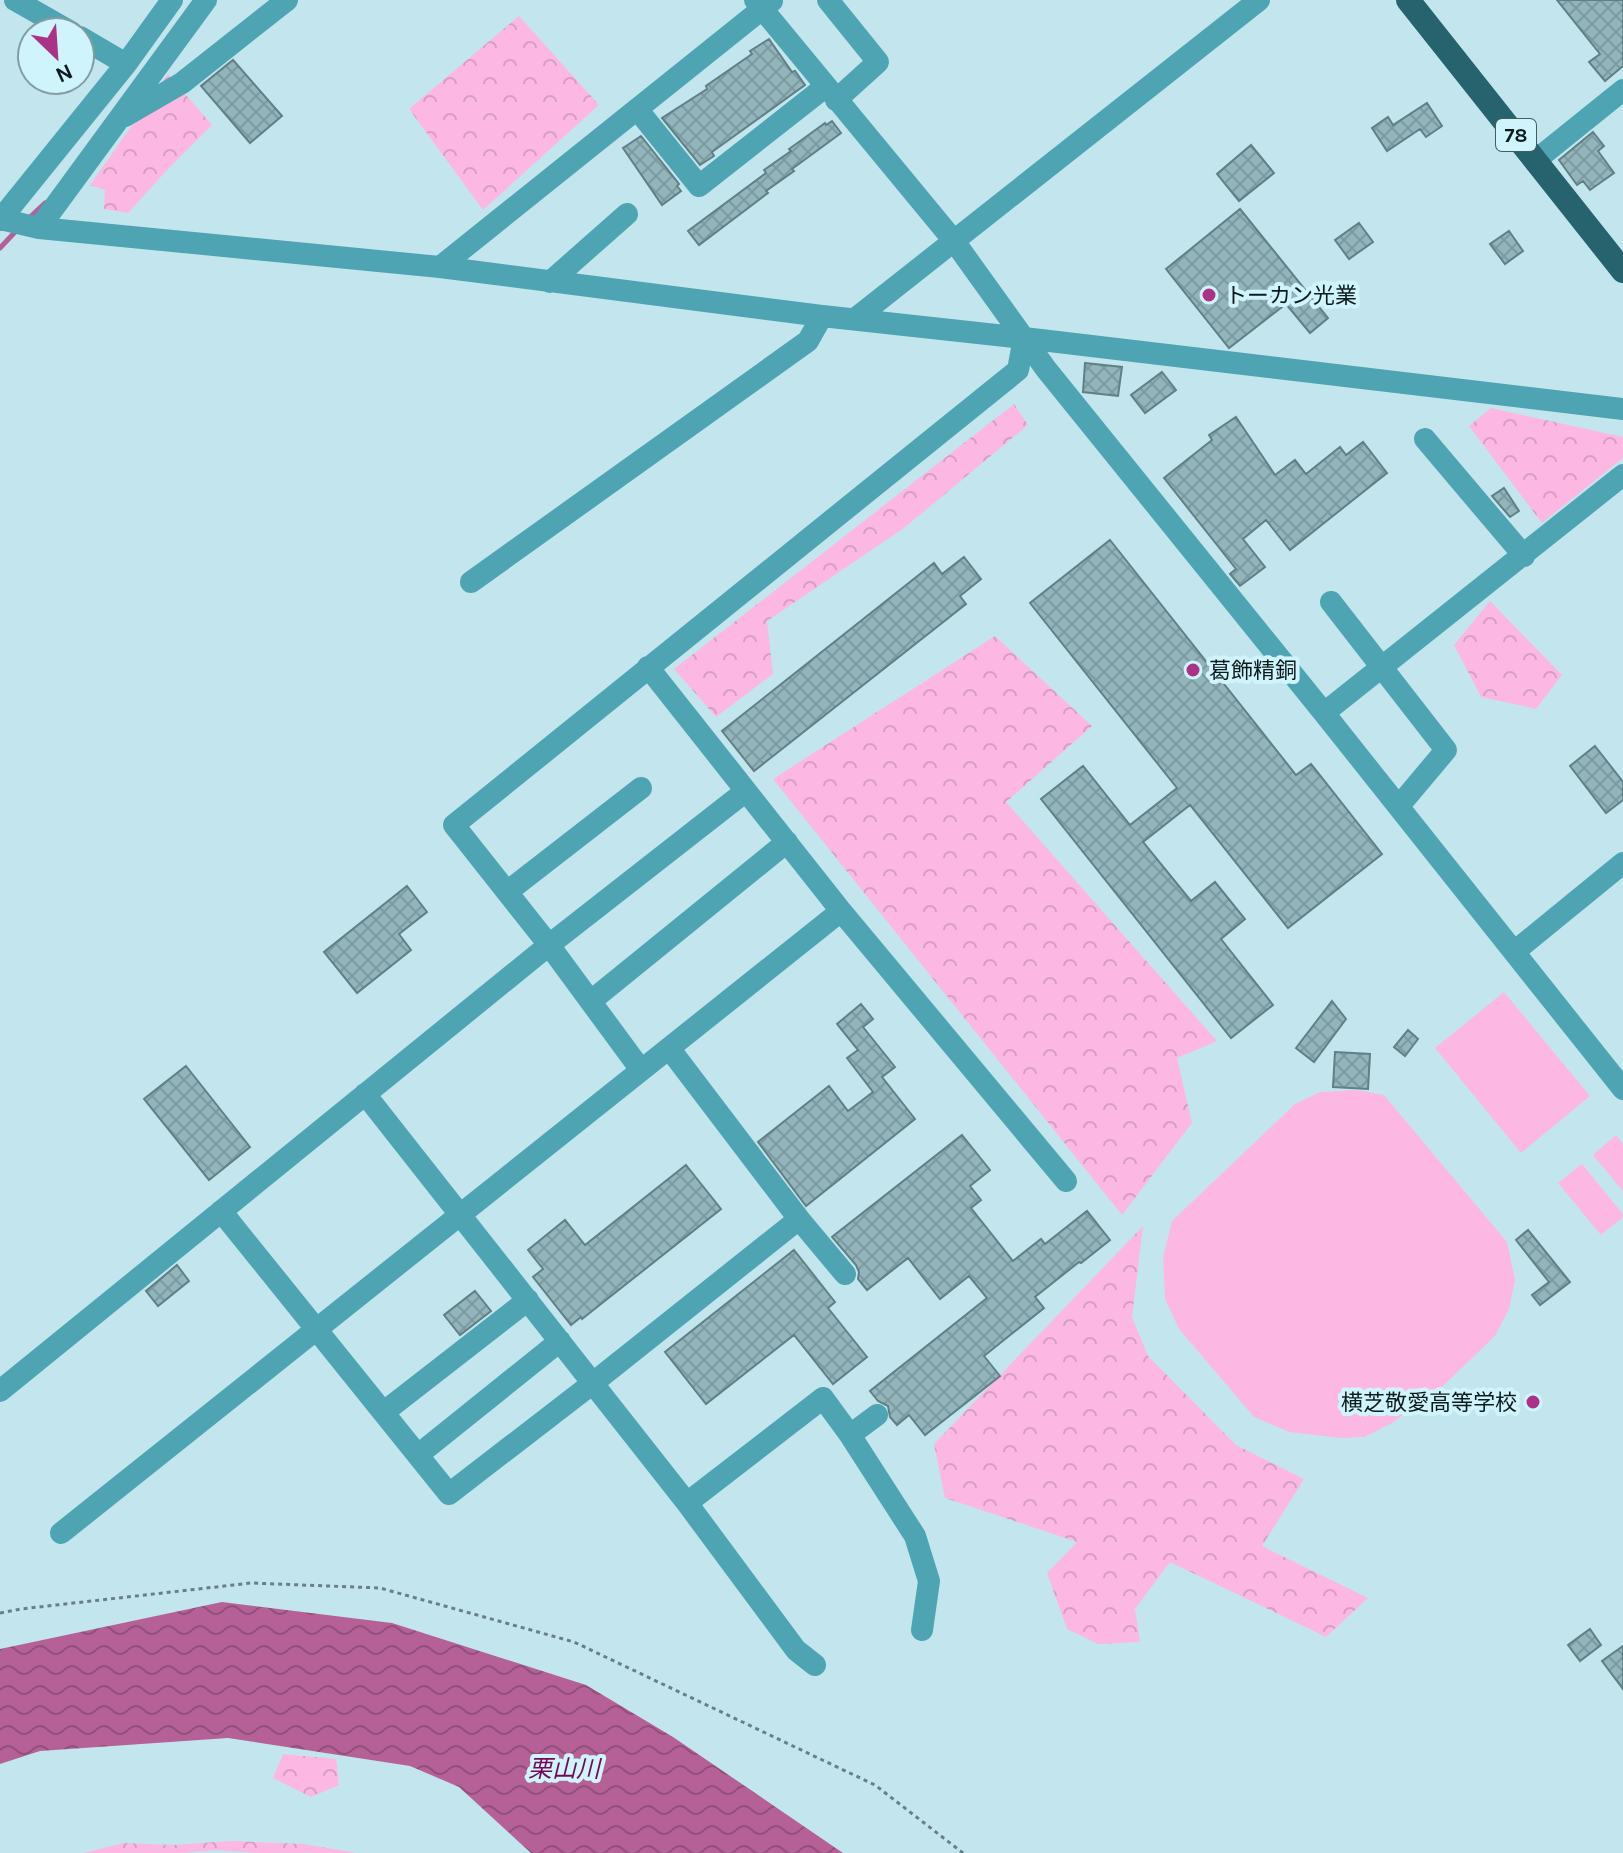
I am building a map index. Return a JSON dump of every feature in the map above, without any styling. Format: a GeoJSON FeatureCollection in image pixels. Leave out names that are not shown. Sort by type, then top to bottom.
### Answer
{"type":"FeatureCollection","features":[{"type":"Feature","properties":{"kind":"main road","name":"78"},"geometry":{"type":"LineString","coordinates":[[1408,0],[1623,271]]}},
{"type":"Feature","properties":{"kind":"street"},"geometry":{"type":"LineString","coordinates":[[15,0],[43,16]]}},
{"type":"Feature","properties":{"kind":"street"},"geometry":{"type":"LineString","coordinates":[[172,0],[126,64],[0,219],[39,228],[440,267],[822,316],[1623,409]]}},
{"type":"Feature","properties":{"kind":"street"},"geometry":{"type":"LineString","coordinates":[[39,228],[206,0]]}},
{"type":"Feature","properties":{"kind":"street"},"geometry":{"type":"LineString","coordinates":[[117,120],[182,83],[287,0]]}},
{"type":"Feature","properties":{"kind":"street"},"geometry":{"type":"LineString","coordinates":[[637,109],[699,186],[878,62],[828,0]]}},
{"type":"Feature","properties":{"kind":"street"},"geometry":{"type":"LineString","coordinates":[[855,319],[1259,0]]}},
{"type":"Feature","properties":{"kind":"street"},"geometry":{"type":"LineString","coordinates":[[440,267],[763,3],[830,94],[954,241],[1046,369],[1623,1089]]}},
{"type":"Feature","properties":{"kind":"street"},"geometry":{"type":"LineString","coordinates":[[96,46],[126,64]]}},
{"type":"Feature","properties":{"kind":"street"},"geometry":{"type":"LineString","coordinates":[[1536,160],[1623,90]]}},
{"type":"Feature","properties":{"kind":"street"},"geometry":{"type":"LineString","coordinates":[[550,282],[627,214]]}},
{"type":"Feature","properties":{"kind":"street"},"geometry":{"type":"LineString","coordinates":[[471,582],[808,341],[822,316]]}},
{"type":"Feature","properties":{"kind":"street"},"geometry":{"type":"LineString","coordinates":[[641,1070],[549,945],[454,825],[1018,370],[1024,338]]}},
{"type":"Feature","properties":{"kind":"street"},"geometry":{"type":"LineString","coordinates":[[1425,439],[1524,556]]}},
{"type":"Feature","properties":{"kind":"street"},"geometry":{"type":"LineString","coordinates":[[1324,713],[1623,475]]}},
{"type":"Feature","properties":{"kind":"street"},"geometry":{"type":"LineString","coordinates":[[1331,602],[1446,750],[1399,806]]}},
{"type":"Feature","properties":{"kind":"street"},"geometry":{"type":"LineString","coordinates":[[648,667],[841,911],[1066,1181]]}},
{"type":"Feature","properties":{"kind":"street"},"geometry":{"type":"LineString","coordinates":[[507,892],[641,788]]}},
{"type":"Feature","properties":{"kind":"street"},"geometry":{"type":"LineString","coordinates":[[0,1391],[549,945],[746,791]]}},
{"type":"Feature","properties":{"kind":"street"},"geometry":{"type":"LineString","coordinates":[[591,1001],[787,842]]}},
{"type":"Feature","properties":{"kind":"street"},"geometry":{"type":"LineString","coordinates":[[1514,952],[1623,863]]}},
{"type":"Feature","properties":{"kind":"street"},"geometry":{"type":"LineString","coordinates":[[61,1533],[841,911]]}},
{"type":"Feature","properties":{"kind":"street"},"geometry":{"type":"LineString","coordinates":[[669,1048],[799,1219],[845,1274]]}},
{"type":"Feature","properties":{"kind":"street"},"geometry":{"type":"LineString","coordinates":[[365,1094],[687,1503],[796,1650],[815,1665]]}},
{"type":"Feature","properties":{"kind":"street"},"geometry":{"type":"LineString","coordinates":[[221,1211],[449,1494],[799,1219]]}},
{"type":"Feature","properties":{"kind":"street"},"geometry":{"type":"LineString","coordinates":[[384,1412],[528,1300]]}},
{"type":"Feature","properties":{"kind":"street"},"geometry":{"type":"LineString","coordinates":[[418,1455],[560,1341]]}},
{"type":"Feature","properties":{"kind":"street"},"geometry":{"type":"LineString","coordinates":[[687,1503],[823,1398],[915,1536],[929,1581],[922,1630]]}},
{"type":"Feature","properties":{"kind":"street"},"geometry":{"type":"LineString","coordinates":[[850,1435],[877,1415]]}},
{"type":"Feature","properties":{"kind":"path"},"geometry":{"type":"LineString","coordinates":[[0,1613],[251,1583],[380,1588],[574,1642],[875,1785],[963,1853]]}},
{"type":"Feature","properties":{"kind":"green space"},"geometry":{"type":"Polygon","coordinates":[[[519,16],[599,105],[483,210],[409,109],[519,16]]]}},
{"type":"Feature","properties":{"kind":"green space"},"geometry":{"type":"Polygon","coordinates":[[[168,74],[212,125],[128,213],[104,209],[105,190],[90,185],[168,74]]]}},
{"type":"Feature","properties":{"kind":"green space"},"geometry":{"type":"Polygon","coordinates":[[[1014,404],[1028,425],[904,528],[767,621],[773,674],[716,717],[674,669],[1014,404]]]}},
{"type":"Feature","properties":{"kind":"green space"},"geometry":{"type":"Polygon","coordinates":[[[1491,408],[1623,437],[1623,458],[1542,523],[1469,426],[1491,408]]]}},
{"type":"Feature","properties":{"kind":"green space"},"geometry":{"type":"Polygon","coordinates":[[[1490,601],[1562,675],[1536,709],[1481,697],[1454,645],[1490,601]]]}},
{"type":"Feature","properties":{"kind":"green space"},"geometry":{"type":"Polygon","coordinates":[[[995,636],[1092,726],[1006,802],[1217,1041],[1177,1058],[1192,1123],[1122,1215],[773,779],[995,636]]]}},
{"type":"Feature","properties":{"kind":"green space"},"geometry":{"type":"Polygon","coordinates":[[[1504,992],[1590,1096],[1521,1153],[1435,1048],[1504,992]]]}},
{"type":"Feature","properties":{"kind":"green space"},"geometry":{"type":"Polygon","coordinates":[[[1357,1090],[1384,1095],[1507,1242],[1515,1280],[1509,1309],[1495,1336],[1444,1385],[1392,1423],[1364,1437],[1341,1438],[1289,1432],[1254,1417],[1179,1329],[1165,1299],[1163,1257],[1172,1221],[1295,1104],[1320,1092],[1357,1090]]]}},
{"type":"Feature","properties":{"kind":"green space"},"geometry":{"type":"Polygon","coordinates":[[[1616,1135],[1623,1144],[1623,1191],[1593,1155],[1616,1135]]]}},
{"type":"Feature","properties":{"kind":"green space"},"geometry":{"type":"Polygon","coordinates":[[[1582,1164],[1623,1214],[1601,1235],[1558,1183],[1582,1164]]]}},
{"type":"Feature","properties":{"kind":"green space"},"geometry":{"type":"Polygon","coordinates":[[[1143,1226],[1132,1317],[1148,1356],[1236,1445],[1304,1479],[1262,1546],[1368,1598],[1326,1637],[1170,1562],[1135,1609],[1140,1642],[1098,1644],[1067,1629],[1047,1573],[1077,1542],[945,1498],[934,1444],[1143,1226]]]}},
{"type":"Feature","properties":{"kind":"green space"},"geometry":{"type":"Polygon","coordinates":[[[283,1754],[336,1759],[339,1785],[311,1797],[273,1778],[283,1754]]]}},
{"type":"Feature","properties":{"kind":"green space"},"geometry":{"type":"Polygon","coordinates":[[[232,1841],[304,1844],[356,1853],[216,1850],[84,1853],[123,1843],[173,1845],[232,1841]]]}},
{"type":"Feature","properties":{"kind":"water","name":"栗山川"},"geometry":{"type":"Polygon","coordinates":[[[222,1602],[392,1623],[586,1685],[673,1737],[843,1853],[531,1853],[459,1787],[410,1766],[228,1738],[40,1751],[0,1764],[0,1649],[222,1602]]]}},
{"type":"Feature","properties":{"kind":"building"},"geometry":{"type":"Polygon","coordinates":[[[1557,0],[1623,0],[1623,66],[1605,81],[1589,62],[1600,54],[1557,0]]]}},
{"type":"Feature","properties":{"kind":"building"},"geometry":{"type":"Polygon","coordinates":[[[769,39],[805,85],[712,152],[714,156],[700,165],[662,118],[707,89],[706,86],[769,39]]]}},
{"type":"Feature","properties":{"kind":"building"},"geometry":{"type":"Polygon","coordinates":[[[233,60],[282,116],[250,143],[201,86],[233,60]]]}},
{"type":"Feature","properties":{"kind":"building"},"geometry":{"type":"Polygon","coordinates":[[[1427,103],[1442,126],[1426,137],[1420,129],[1387,151],[1372,128],[1388,117],[1393,125],[1427,103]]]}},
{"type":"Feature","properties":{"kind":"building"},"geometry":{"type":"Polygon","coordinates":[[[832,121],[841,133],[699,245],[688,231],[766,173],[764,170],[791,151],[789,149],[832,121]]]}},
{"type":"Feature","properties":{"kind":"building"},"geometry":{"type":"Polygon","coordinates":[[[1593,132],[1604,146],[1598,151],[1614,173],[1590,190],[1583,181],[1577,185],[1559,160],[1593,132]]]}},
{"type":"Feature","properties":{"kind":"building"},"geometry":{"type":"Polygon","coordinates":[[[641,136],[679,184],[677,186],[681,191],[662,205],[623,148],[641,136]]]}},
{"type":"Feature","properties":{"kind":"building"},"geometry":{"type":"Polygon","coordinates":[[[1251,145],[1274,173],[1239,201],[1217,174],[1251,145]]]}},
{"type":"Feature","properties":{"kind":"building"},"geometry":{"type":"Polygon","coordinates":[[[1240,209],[1328,318],[1310,333],[1286,304],[1229,348],[1166,269],[1240,209]]]}},
{"type":"Feature","properties":{"kind":"building"},"geometry":{"type":"Polygon","coordinates":[[[1359,223],[1373,242],[1349,259],[1335,240],[1359,223]]]}},
{"type":"Feature","properties":{"kind":"building"},"geometry":{"type":"Polygon","coordinates":[[[1509,231],[1523,251],[1505,264],[1490,244],[1509,231]]]}},
{"type":"Feature","properties":{"kind":"building"},"geometry":{"type":"Polygon","coordinates":[[[1085,363],[1122,367],[1118,396],[1083,392],[1085,363]]]}},
{"type":"Feature","properties":{"kind":"building"},"geometry":{"type":"Polygon","coordinates":[[[1162,372],[1176,390],[1145,413],[1131,395],[1162,372]]]}},
{"type":"Feature","properties":{"kind":"building"},"geometry":{"type":"Polygon","coordinates":[[[1236,417],[1275,475],[1295,460],[1306,474],[1340,447],[1346,455],[1363,442],[1387,473],[1290,550],[1266,520],[1243,539],[1265,567],[1240,586],[1230,574],[1236,569],[1164,478],[1212,440],[1209,435],[1236,417]]]}},
{"type":"Feature","properties":{"kind":"building"},"geometry":{"type":"Polygon","coordinates":[[[1504,488],[1519,511],[1510,517],[1492,496],[1504,488]]]}},
{"type":"Feature","properties":{"kind":"building"},"geometry":{"type":"Polygon","coordinates":[[[1110,540],[1296,775],[1311,764],[1382,854],[1288,928],[1190,805],[1143,842],[1191,901],[1215,882],[1245,919],[1221,939],[1273,1005],[1231,1038],[1041,799],[1083,766],[1130,825],[1177,788],[1030,603],[1110,540]]]}},
{"type":"Feature","properties":{"kind":"building"},"geometry":{"type":"Polygon","coordinates":[[[964,557],[981,579],[960,596],[966,604],[754,771],[722,731],[934,563],[942,574],[964,557]]]}},
{"type":"Feature","properties":{"kind":"building"},"geometry":{"type":"Polygon","coordinates":[[[1595,746],[1623,782],[1623,800],[1606,813],[1570,766],[1595,746]]]}},
{"type":"Feature","properties":{"kind":"building"},"geometry":{"type":"Polygon","coordinates":[[[407,886],[427,912],[399,934],[411,950],[357,993],[324,952],[407,886]]]}},
{"type":"Feature","properties":{"kind":"building"},"geometry":{"type":"Polygon","coordinates":[[[1332,1001],[1346,1019],[1314,1062],[1296,1048],[1332,1001]]]}},
{"type":"Feature","properties":{"kind":"building"},"geometry":{"type":"Polygon","coordinates":[[[861,1004],[873,1019],[863,1027],[895,1067],[882,1077],[915,1119],[806,1206],[758,1142],[829,1086],[848,1111],[873,1092],[847,1058],[858,1050],[837,1024],[861,1004]]]}},
{"type":"Feature","properties":{"kind":"building"},"geometry":{"type":"Polygon","coordinates":[[[1408,1030],[1418,1039],[1405,1056],[1394,1047],[1408,1030]]]}},
{"type":"Feature","properties":{"kind":"building"},"geometry":{"type":"Polygon","coordinates":[[[1335,1052],[1370,1054],[1368,1089],[1333,1087],[1335,1052]]]}},
{"type":"Feature","properties":{"kind":"building"},"geometry":{"type":"Polygon","coordinates":[[[186,1066],[250,1147],[209,1180],[144,1099],[186,1066]]]}},
{"type":"Feature","properties":{"kind":"building"},"geometry":{"type":"Polygon","coordinates":[[[962,1135],[990,1170],[970,1186],[981,1200],[971,1208],[1013,1261],[1041,1239],[1045,1244],[1087,1211],[1110,1240],[1035,1297],[1044,1308],[984,1356],[1000,1376],[925,1435],[909,1415],[897,1425],[890,1417],[888,1406],[878,1401],[870,1391],[987,1298],[969,1276],[940,1299],[908,1258],[867,1290],[858,1279],[856,1265],[832,1237],[962,1135]]]}},
{"type":"Feature","properties":{"kind":"building"},"geometry":{"type":"Polygon","coordinates":[[[686,1165],[721,1209],[571,1325],[533,1277],[543,1269],[528,1250],[565,1220],[585,1245],[686,1165]]]}},
{"type":"Feature","properties":{"kind":"building"},"geometry":{"type":"Polygon","coordinates":[[[1528,1230],[1570,1282],[1540,1305],[1532,1295],[1549,1282],[1516,1240],[1528,1230]]]}},
{"type":"Feature","properties":{"kind":"building"},"geometry":{"type":"Polygon","coordinates":[[[794,1250],[835,1302],[828,1308],[867,1357],[833,1384],[794,1335],[706,1404],[665,1352],[794,1250]]]}},
{"type":"Feature","properties":{"kind":"building"},"geometry":{"type":"Polygon","coordinates":[[[177,1265],[189,1281],[158,1306],[146,1291],[177,1265]]]}},
{"type":"Feature","properties":{"kind":"building"},"geometry":{"type":"Polygon","coordinates":[[[475,1291],[491,1311],[460,1335],[444,1315],[475,1291]]]}},
{"type":"Feature","properties":{"kind":"building"},"geometry":{"type":"Polygon","coordinates":[[[1590,1629],[1601,1645],[1580,1661],[1568,1645],[1590,1629]]]}},
{"type":"Feature","properties":{"kind":"building"},"geometry":{"type":"Polygon","coordinates":[[[1623,1646],[1623,1689],[1602,1661],[1623,1646]]]}},
{"type":"Feature","properties":{"kind":"waterway"},"geometry":{"type":"LineString","coordinates":[[29,218],[45,203]]}},
{"type":"Feature","properties":{"kind":"waterway"},"geometry":{"type":"LineString","coordinates":[[0,248],[16,231]]}},
{"type":"Feature","properties":{"kind":"place","name":"トーカン光業"},"geometry":{"type":"Point","coordinates":[1209,295]}},
{"type":"Feature","properties":{"kind":"place","name":"葛飾精銅"},"geometry":{"type":"Point","coordinates":[1193,670]}},
{"type":"Feature","properties":{"kind":"place","name":"横芝敬愛高等学校"},"geometry":{"type":"Point","coordinates":[1533,1402]}}]}
